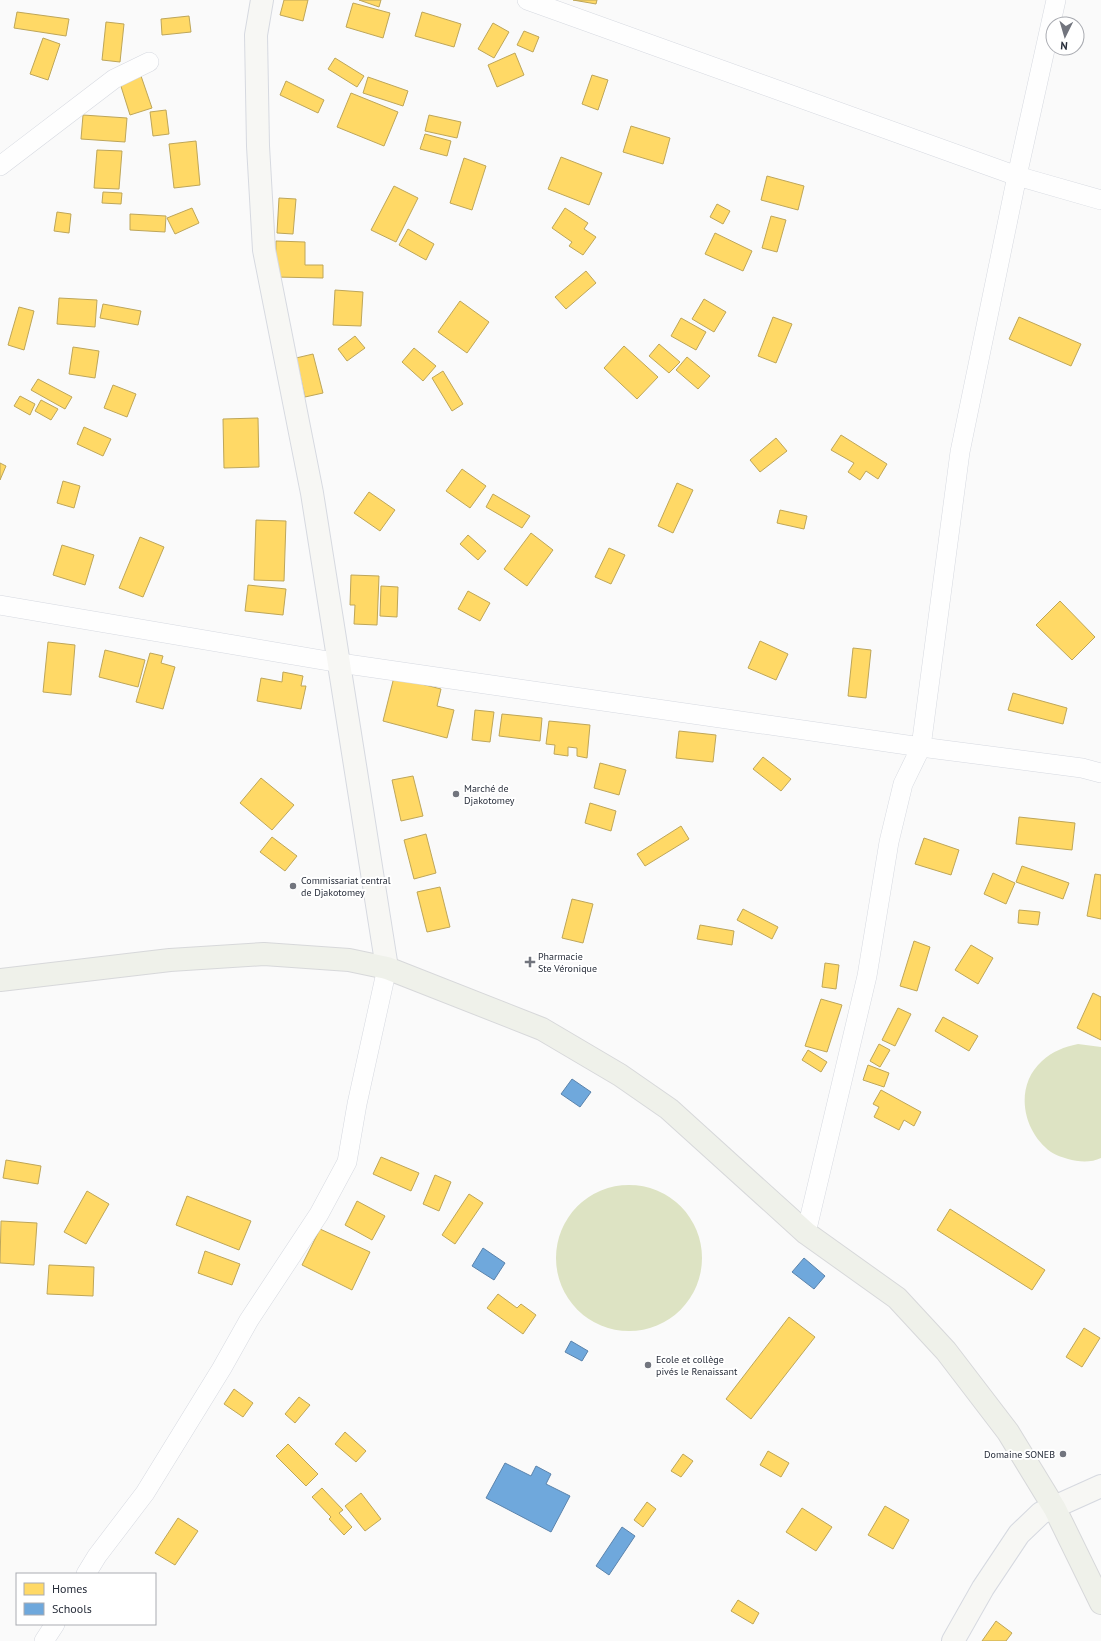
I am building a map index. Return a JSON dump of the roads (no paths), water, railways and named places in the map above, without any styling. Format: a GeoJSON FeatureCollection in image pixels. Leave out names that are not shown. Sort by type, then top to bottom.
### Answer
{"type":"FeatureCollection","features":[{"type":"Feature","properties":{"kind":"main road"},"geometry":{"type":"LineString","coordinates":[[0,980],[170,960],[264,954],[349,960],[388,968],[542,1029],[620,1075],[669,1109],[806,1233],[897,1298],[946,1351],[1008,1432],[1055,1508],[1101,1603]]}},
{"type":"Feature","properties":{"kind":"street"},"geometry":{"type":"LineString","coordinates":[[87,1573],[97,1556],[145,1493],[222,1368],[249,1320],[319,1214],[347,1162],[357,1104],[388,968],[312,493],[264,250],[258,146],[256,35],[262,0]]}},
{"type":"Feature","properties":{"kind":"street"},"geometry":{"type":"LineString","coordinates":[[527,0],[1017,176],[1101,200]]}},
{"type":"Feature","properties":{"kind":"street"},"geometry":{"type":"LineString","coordinates":[[806,1233],[867,976],[889,842],[903,784],[921,747],[960,452],[1017,176],[1056,0]]}},
{"type":"Feature","properties":{"kind":"street"},"geometry":{"type":"LineString","coordinates":[[0,166],[114,79],[149,62]]}},
{"type":"Feature","properties":{"kind":"street"},"geometry":{"type":"LineString","coordinates":[[0,605],[340,663],[921,747],[1082,768],[1101,772]]}},
{"type":"Feature","properties":{"kind":"street"},"geometry":{"type":"LineString","coordinates":[[953,1641],[983,1588],[1019,1534],[1041,1513],[1101,1486]]}},
{"type":"Feature","properties":{"kind":"street"},"geometry":{"type":"LineString","coordinates":[[44,1641],[54,1625]]}},
{"type":"Feature","properties":{"kind":"place","name":"Marché de Djakotomey"},"geometry":{"type":"Point","coordinates":[456,794]}},
{"type":"Feature","properties":{"kind":"place","name":"Commissariat central de Djakotomey"},"geometry":{"type":"Point","coordinates":[293,886]}},
{"type":"Feature","properties":{"kind":"place","name":"Pharmacie Ste Véronique"},"geometry":{"type":"Point","coordinates":[530,962]}},
{"type":"Feature","properties":{"kind":"place","name":"Ecole et collège pivés le Renaissant"},"geometry":{"type":"Point","coordinates":[648,1365]}},
{"type":"Feature","properties":{"kind":"place","name":"Domaine SONEB"},"geometry":{"type":"Point","coordinates":[1063,1454]}}]}
